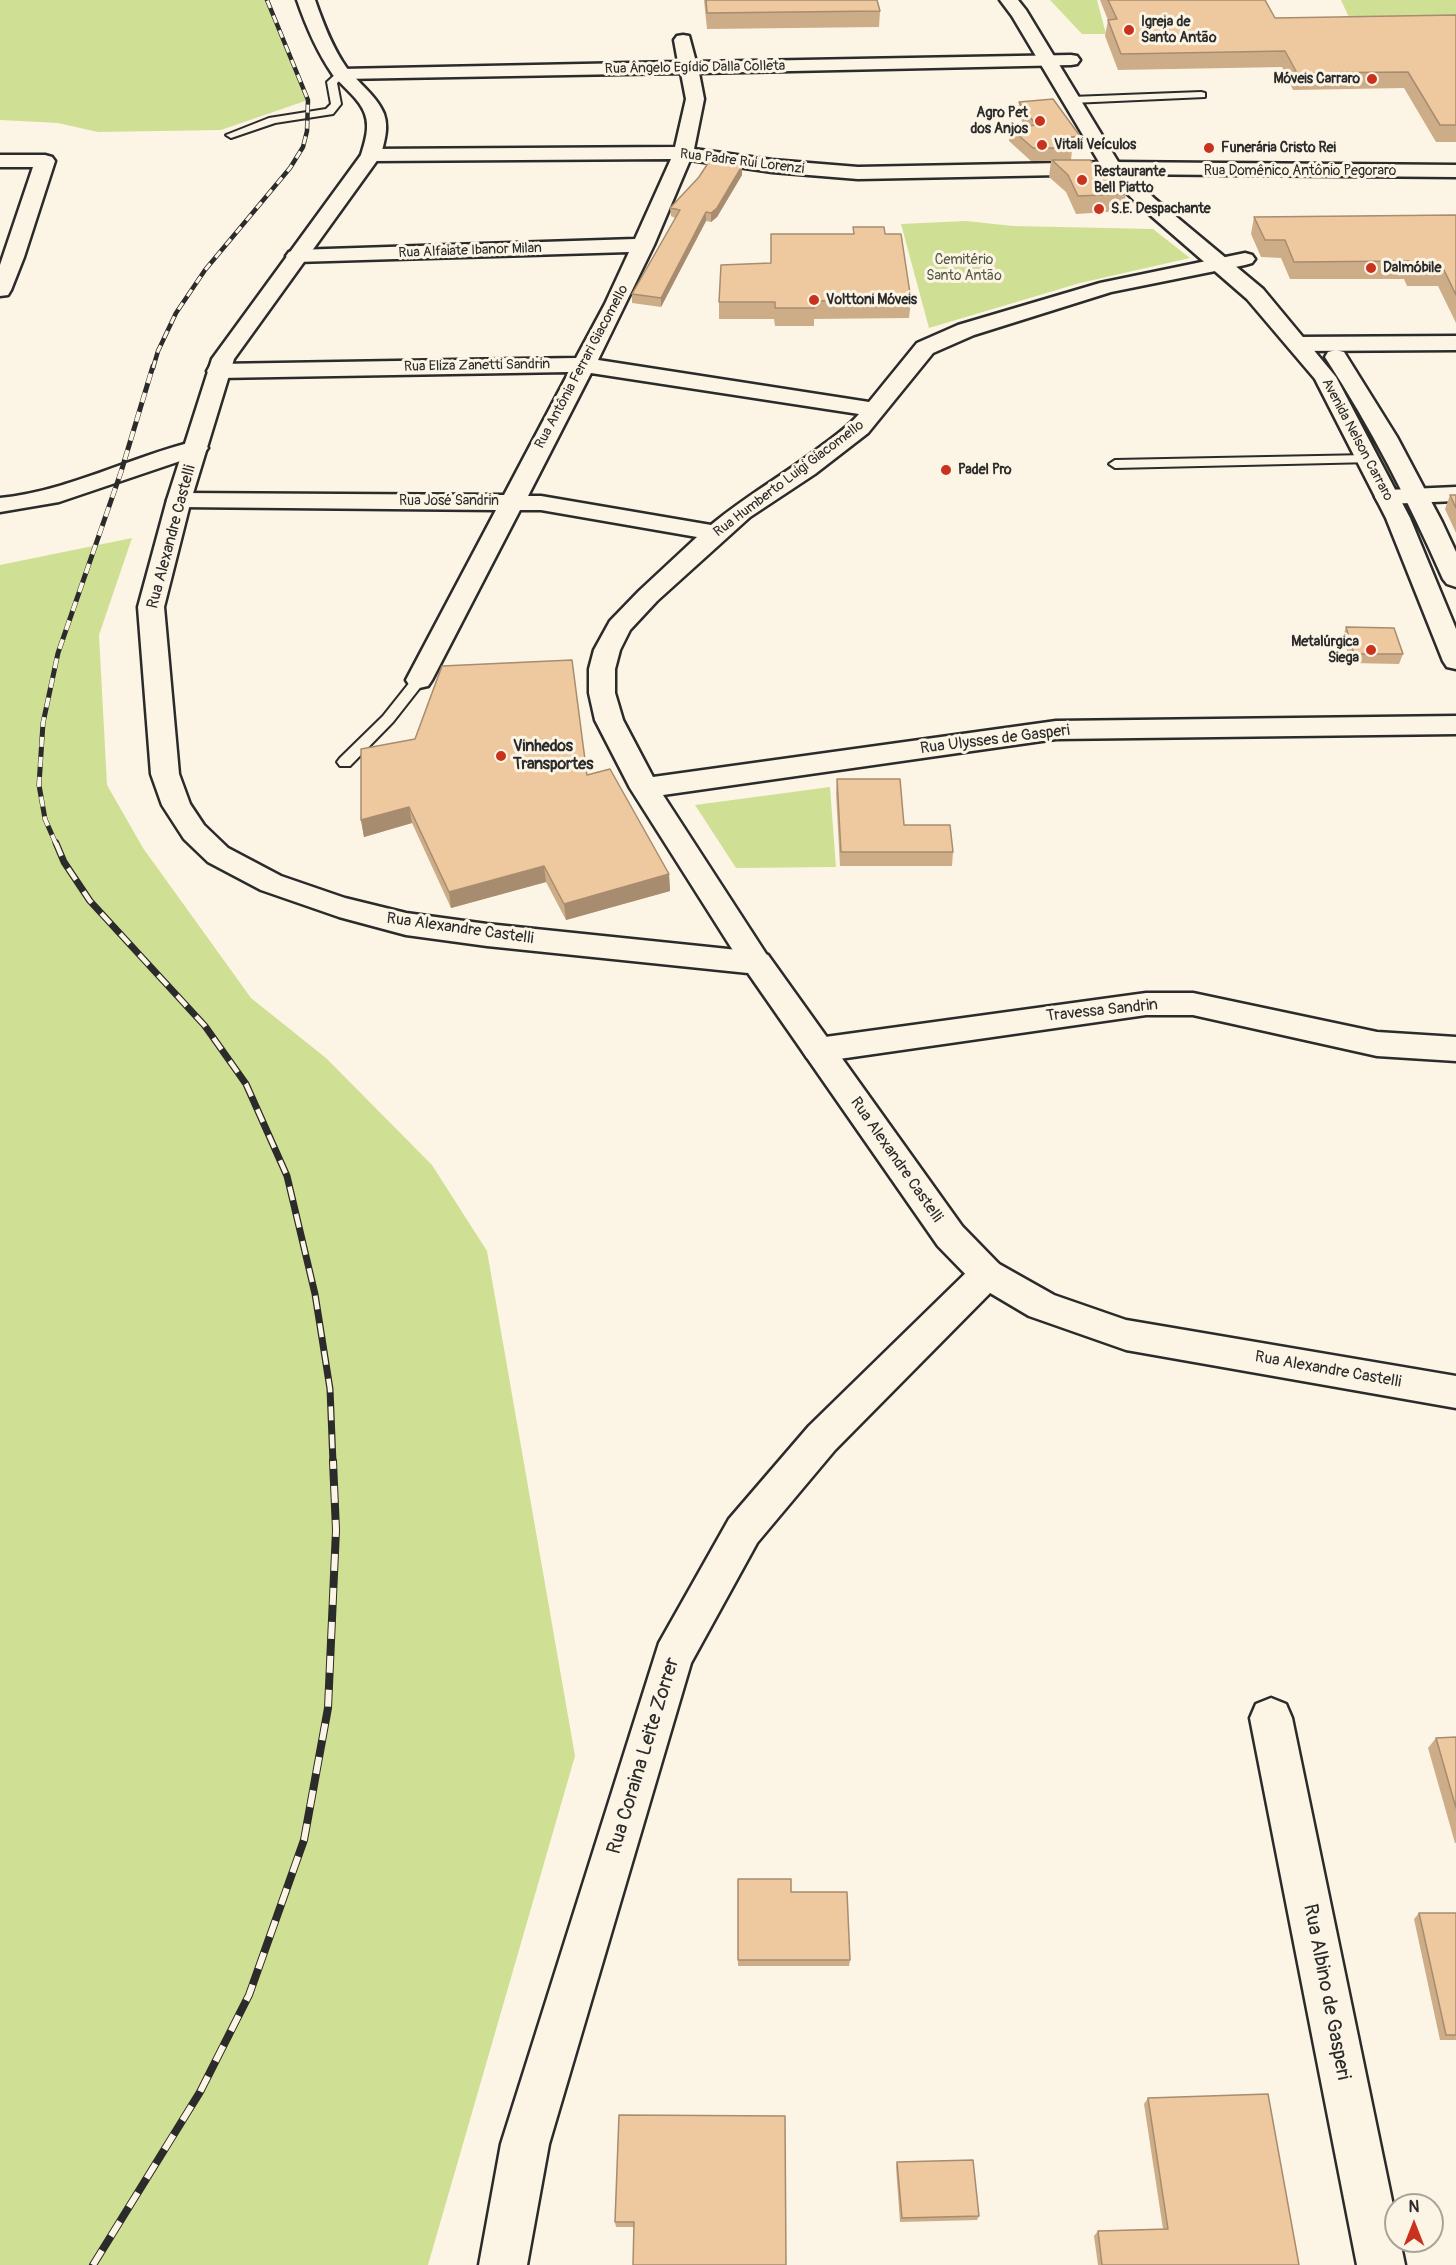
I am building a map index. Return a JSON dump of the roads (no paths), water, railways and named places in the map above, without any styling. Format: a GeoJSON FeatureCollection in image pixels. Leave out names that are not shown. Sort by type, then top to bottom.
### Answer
{"type":"FeatureCollection","features":[{"type":"Feature","properties":{"kind":"street","name":"Rua Alexandre Castelli"},"geometry":{"type":"LineString","coordinates":[[306,0],[322,39],[342,74],[374,111],[378,135],[371,155],[233,344],[218,370],[179,500],[151,607],[151,630],[165,774],[176,805],[194,832],[218,855],[271,883],[339,907],[406,924],[486,935],[757,963],[950,1236],[987,1274],[1042,1306],[1126,1335],[1456,1392]]}},
{"type":"Feature","properties":{"kind":"street","name":"Avenida Nelson Carraro"},"geometry":{"type":"LineString","coordinates":[[1026,6],[1048,61],[1112,168],[1156,210],[1222,253],[1258,284]]}},
{"type":"Feature","properties":{"kind":"street","name":"Rua Antônia Ferrari Giacomello"},"geometry":{"type":"LineString","coordinates":[[419,680],[584,365],[644,245],[683,153],[694,112],[695,99],[683,40]]}},
{"type":"Feature","properties":{"kind":"street"},"geometry":{"type":"LineString","coordinates":[[1061,40],[1105,116]]}},
{"type":"Feature","properties":{"kind":"street","name":"Rua Ângelo Egídio Dalla Colleta"},"geometry":{"type":"LineString","coordinates":[[342,74],[1071,60]]}},
{"type":"Feature","properties":{"kind":"street","name":"Rua Padre Rui Lorenzi"},"geometry":{"type":"LineString","coordinates":[[371,155],[683,153],[772,166],[858,172],[1143,169]]}},
{"type":"Feature","properties":{"kind":"street"},"geometry":{"type":"LineString","coordinates":[[1128,153],[1160,184]]}},
{"type":"Feature","properties":{"kind":"street"},"geometry":{"type":"LineString","coordinates":[[0,161],[45,161],[7,257],[0,290]]}},
{"type":"Feature","properties":{"kind":"street","name":"Rua Domênico Antônio Pegoraro"},"geometry":{"type":"LineString","coordinates":[[1143,169],[1456,171]]}},
{"type":"Feature","properties":{"kind":"street","name":"Rua Alfaiate Ibanor Milan"},"geometry":{"type":"LineString","coordinates":[[296,256],[644,245]]}},
{"type":"Feature","properties":{"kind":"street","name":"Rua Humberto Luigi Giacomello"},"geometry":{"type":"LineString","coordinates":[[757,963],[644,788],[609,720],[604,702],[602,669],[607,650],[619,627],[716,533],[741,512],[807,469],[860,428],[925,348],[942,339],[1222,253],[1245,259]]}},
{"type":"Feature","properties":{"kind":"street","name":"Avenida Nelson Carraro"},"geometry":{"type":"LineString","coordinates":[[1245,259],[1258,284],[1298,344],[1325,377],[1351,425],[1398,518],[1456,662]]}},
{"type":"Feature","properties":{"kind":"street"},"geometry":{"type":"LineString","coordinates":[[1258,284],[1279,290]]}},
{"type":"Feature","properties":{"kind":"street","name":"Avenida Nelson Carraro"},"geometry":{"type":"LineString","coordinates":[[1319,335],[1351,378],[1376,422],[1421,506],[1456,579]]}},
{"type":"Feature","properties":{"kind":"street"},"geometry":{"type":"LineString","coordinates":[[1298,344],[1319,335],[1456,342]]}},
{"type":"Feature","properties":{"kind":"street","name":"Rua Eliza Zanetti Sandrin"},"geometry":{"type":"LineString","coordinates":[[218,370],[584,365],[876,410]]}},
{"type":"Feature","properties":{"kind":"street"},"geometry":{"type":"LineString","coordinates":[[1351,425],[1376,422]]}},
{"type":"Feature","properties":{"kind":"street"},"geometry":{"type":"LineString","coordinates":[[0,505],[39,502],[196,448]]}},
{"type":"Feature","properties":{"kind":"street"},"geometry":{"type":"LineString","coordinates":[[1398,518],[1421,506],[1456,494]]}},
{"type":"Feature","properties":{"kind":"street"},"geometry":{"type":"LineString","coordinates":[[1388,497],[1421,506]]}},
{"type":"Feature","properties":{"kind":"street","name":"Rua José Sandrin"},"geometry":{"type":"LineString","coordinates":[[179,500],[511,501],[541,503],[716,533]]}},
{"type":"Feature","properties":{"kind":"street","name":"Rua Ulysses de Gasperi"},"geometry":{"type":"LineString","coordinates":[[644,788],[1056,730],[1456,725]]}},
{"type":"Feature","properties":{"kind":"street","name":"Travessa Sandrin"},"geometry":{"type":"LineString","coordinates":[[818,1050],[1146,1004],[1193,1004],[1377,1044],[1456,1049]]}},
{"type":"Feature","properties":{"kind":"street","name":"Rua Coraina Leite Zorrer"},"geometry":{"type":"LineString","coordinates":[[503,2265],[525,2144],[673,1657],[743,1531],[822,1438],[987,1274]]}},
{"type":"Feature","properties":{"kind":"street","name":"Rua Albino de Gasperi"},"geometry":{"type":"LineString","coordinates":[[1271,1718],[1381,2265]]}},
{"type":"Feature","properties":{"kind":"lane"},"geometry":{"type":"LineString","coordinates":[[231,135],[273,120],[329,112],[336,104],[332,82],[342,74]]}},
{"type":"Feature","properties":{"kind":"lane"},"geometry":{"type":"LineString","coordinates":[[1072,100],[1201,95]]}},
{"type":"Feature","properties":{"kind":"lane"},"geometry":{"type":"LineString","coordinates":[[1115,464],[1368,459]]}},
{"type":"Feature","properties":{"kind":"lane"},"geometry":{"type":"LineString","coordinates":[[345,762],[388,719],[419,680]]}},
{"type":"Feature","properties":{"kind":"railway"},"geometry":{"type":"LineString","coordinates":[[153,368],[158,351],[176,313],[205,270],[290,168],[303,147],[307,131],[308,100],[267,0]]}},
{"type":"Feature","properties":{"kind":"railway"},"geometry":{"type":"LineString","coordinates":[[56,844],[45,819],[39,785],[43,723],[58,653],[121,472],[153,366]]}},
{"type":"Feature","properties":{"kind":"railway"},"geometry":{"type":"LineString","coordinates":[[56,843],[64,862],[90,901],[205,1026],[246,1084],[287,1176],[315,1294],[330,1389],[333,1463]]}},
{"type":"Feature","properties":{"kind":"railway"},"geometry":{"type":"LineString","coordinates":[[93,2265],[200,2092],[249,1995],[304,1840],[328,1708],[336,1530],[333,1461]]}},
{"type":"Feature","properties":{"kind":"place","name":"Igreja de Santo Antão"},"geometry":{"type":"Point","coordinates":[1129,30]}},
{"type":"Feature","properties":{"kind":"place","name":"Móveis Carraro"},"geometry":{"type":"Point","coordinates":[1372,79]}},
{"type":"Feature","properties":{"kind":"place","name":"Agro Pet dos Anjos"},"geometry":{"type":"Point","coordinates":[1040,121]}},
{"type":"Feature","properties":{"kind":"place","name":"Vitali Veículos"},"geometry":{"type":"Point","coordinates":[1042,145]}},
{"type":"Feature","properties":{"kind":"place","name":"Funerária Cristo Rei"},"geometry":{"type":"Point","coordinates":[1209,148]}},
{"type":"Feature","properties":{"kind":"place","name":"Restaurante Bell Piatto"},"geometry":{"type":"Point","coordinates":[1082,180]}},
{"type":"Feature","properties":{"kind":"place","name":"S.E. Despachante"},"geometry":{"type":"Point","coordinates":[1099,209]}},
{"type":"Feature","properties":{"kind":"place","name":"Dalmóbile"},"geometry":{"type":"Point","coordinates":[1371,268]}},
{"type":"Feature","properties":{"kind":"place","name":"Volttoni Móveis"},"geometry":{"type":"Point","coordinates":[814,300]}},
{"type":"Feature","properties":{"kind":"place","name":"Padel Pro"},"geometry":{"type":"Point","coordinates":[946,470]}},
{"type":"Feature","properties":{"kind":"place","name":"Metalúrgica Siega"},"geometry":{"type":"Point","coordinates":[1371,650]}},
{"type":"Feature","properties":{"kind":"place","name":"Vinhedos Transportes"},"geometry":{"type":"Point","coordinates":[501,756]}},
{"type":"Feature","properties":{"kind":"park label","name":"Cemitério Santo Antão"},"geometry":{"type":"Point","coordinates":[964,268]}}]}
